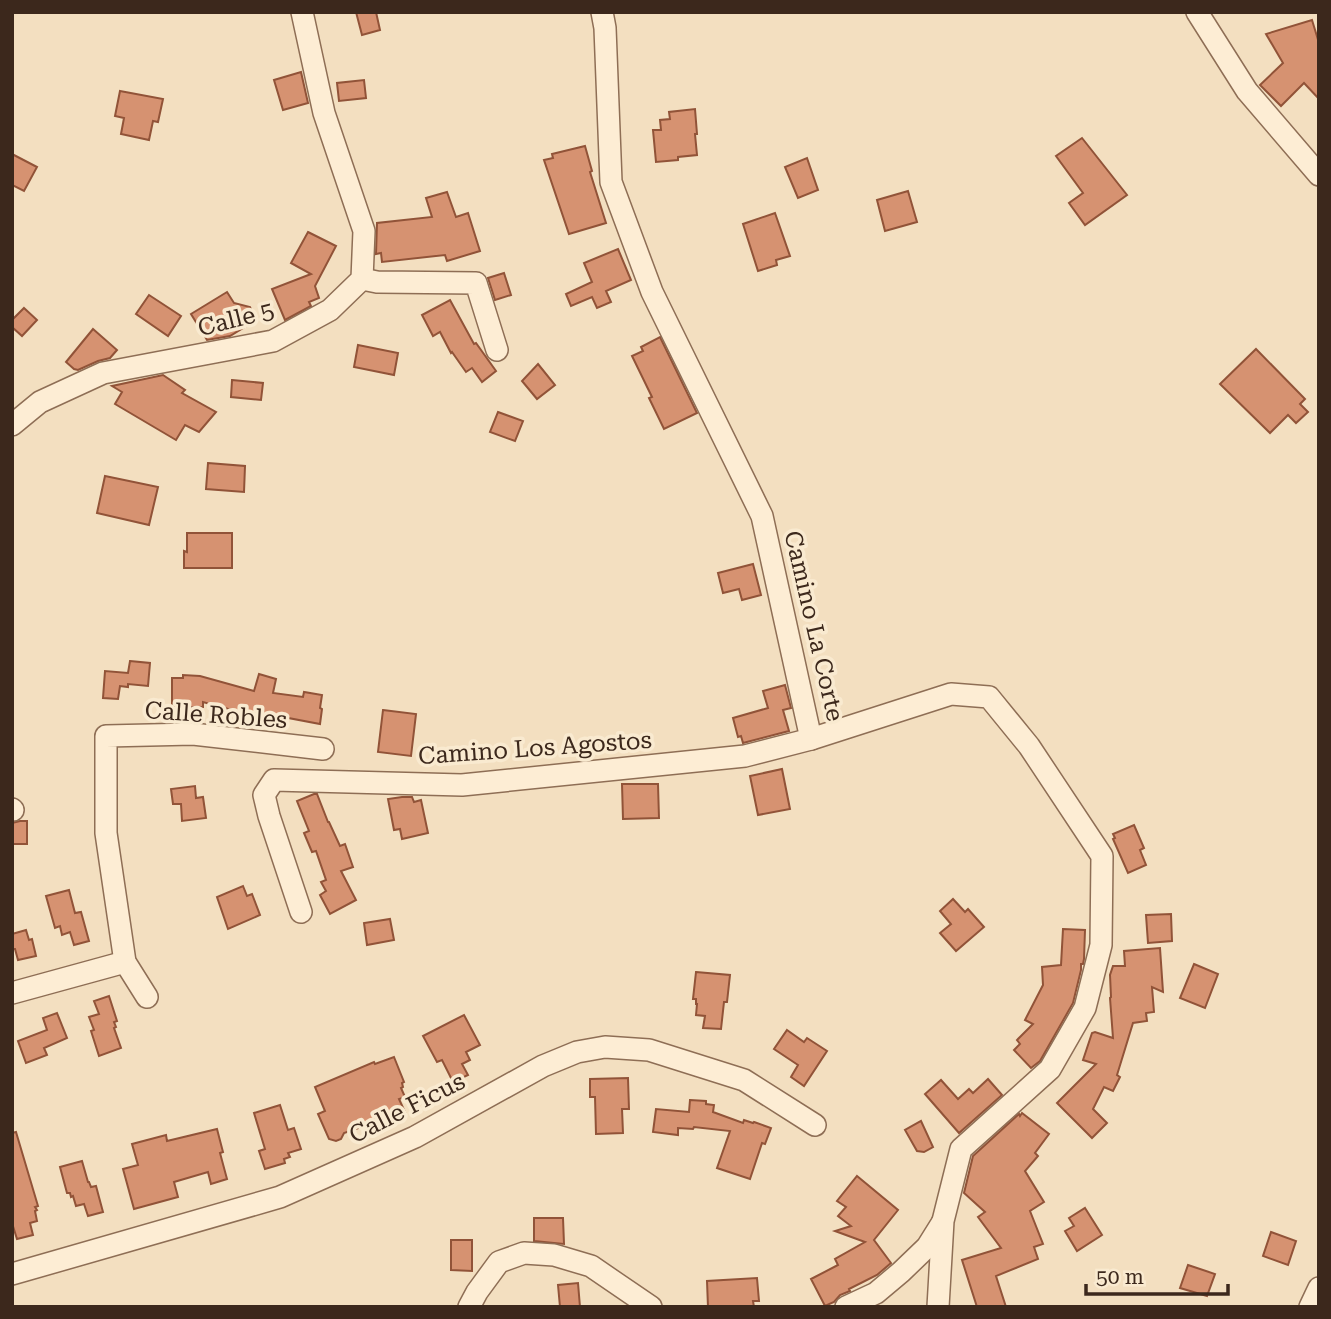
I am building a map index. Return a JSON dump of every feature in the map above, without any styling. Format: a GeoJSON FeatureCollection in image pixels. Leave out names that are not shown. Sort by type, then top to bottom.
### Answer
{"type":"FeatureCollection","features":[{"type":"Feature","properties":{"kind":"street"},"geometry":{"type":"LineString","coordinates":[[302,12],[324,113],[364,231],[362,279],[377,282],[475,283],[497,349]]}},
{"type":"Feature","properties":{"kind":"street","name":"Camino La Corte"},"geometry":{"type":"LineString","coordinates":[[602,12],[605,28],[611,182],[652,292],[762,516],[811,738],[951,694],[989,697],[1029,746],[1102,856],[1101,945],[1085,1008],[1050,1069],[961,1149],[943,1221],[938,1307]]}},
{"type":"Feature","properties":{"kind":"street"},"geometry":{"type":"LineString","coordinates":[[1197,12],[1247,91],[1319,175]]}},
{"type":"Feature","properties":{"kind":"street","name":"Calle 5"},"geometry":{"type":"LineString","coordinates":[[12,425],[40,402],[103,373],[273,341],[330,310],[362,279]]}},
{"type":"Feature","properties":{"kind":"street","name":"Calle Robles"},"geometry":{"type":"LineString","coordinates":[[125,962],[106,833],[106,736],[193,734],[323,749]]}},
{"type":"Feature","properties":{"kind":"street","name":"Camino Los Agostos"},"geometry":{"type":"LineString","coordinates":[[301,912],[264,795],[274,780],[462,785],[745,756],[811,738]]}},
{"type":"Feature","properties":{"kind":"street"},"geometry":{"type":"LineString","coordinates":[[12,993],[125,962],[147,997]]}},
{"type":"Feature","properties":{"kind":"street","name":"Calle Ficus"},"geometry":{"type":"LineString","coordinates":[[12,1274],[280,1197],[415,1137],[543,1066],[578,1052],[605,1047],[649,1050],[744,1080],[815,1125]]}},
{"type":"Feature","properties":{"kind":"street"},"geometry":{"type":"LineString","coordinates":[[846,1307],[876,1293],[901,1272],[927,1247],[943,1221]]}},
{"type":"Feature","properties":{"kind":"street"},"geometry":{"type":"LineString","coordinates":[[469,1307],[499,1262],[524,1253],[554,1255],[592,1266],[651,1307]]}},
{"type":"Feature","properties":{"kind":"street"},"geometry":{"type":"LineString","coordinates":[[1311,1307],[1319,1288]]}},
{"type":"Feature","properties":{"kind":"building"},"geometry":{"type":"Polygon","coordinates":[[[356,12],[376,12],[380,30],[362,35],[356,12]]]}},
{"type":"Feature","properties":{"kind":"building"},"geometry":{"type":"Polygon","coordinates":[[[1312,20],[1319,43],[1319,99],[1304,83],[1281,106],[1260,85],[1283,63],[1266,34],[1312,20]]]}},
{"type":"Feature","properties":{"kind":"building"},"geometry":{"type":"Polygon","coordinates":[[[301,72],[308,103],[283,110],[274,80],[301,72]]]}},
{"type":"Feature","properties":{"kind":"building"},"geometry":{"type":"Polygon","coordinates":[[[364,80],[366,98],[339,101],[337,83],[364,80]]]}},
{"type":"Feature","properties":{"kind":"building"},"geometry":{"type":"Polygon","coordinates":[[[120,91],[163,99],[158,122],[153,121],[149,140],[121,134],[124,118],[115,116],[120,91]]]}},
{"type":"Feature","properties":{"kind":"building"},"geometry":{"type":"Polygon","coordinates":[[[695,109],[697,155],[656,162],[653,130],[661,130],[660,120],[670,119],[669,112],[695,109]]]}},
{"type":"Feature","properties":{"kind":"building"},"geometry":{"type":"Polygon","coordinates":[[[1082,138],[1127,195],[1085,225],[1069,203],[1083,193],[1056,156],[1082,138]]]}},
{"type":"Feature","properties":{"kind":"building"},"geometry":{"type":"Polygon","coordinates":[[[585,146],[606,223],[569,234],[544,160],[553,158],[552,154],[585,146]]]}},
{"type":"Feature","properties":{"kind":"building"},"geometry":{"type":"Polygon","coordinates":[[[12,154],[37,167],[24,191],[12,185],[12,154]]]}},
{"type":"Feature","properties":{"kind":"building"},"geometry":{"type":"Polygon","coordinates":[[[807,158],[818,190],[798,198],[785,167],[807,158]]]}},
{"type":"Feature","properties":{"kind":"building"},"geometry":{"type":"Polygon","coordinates":[[[908,191],[917,222],[885,231],[877,200],[908,191]]]}},
{"type":"Feature","properties":{"kind":"building"},"geometry":{"type":"Polygon","coordinates":[[[447,192],[456,217],[468,213],[480,251],[447,261],[445,255],[382,262],[381,253],[376,254],[377,223],[432,217],[426,198],[447,192]]]}},
{"type":"Feature","properties":{"kind":"building"},"geometry":{"type":"Polygon","coordinates":[[[775,213],[790,256],[776,260],[777,265],[758,271],[743,224],[775,213]]]}},
{"type":"Feature","properties":{"kind":"building"},"geometry":{"type":"Polygon","coordinates":[[[308,232],[336,246],[315,286],[319,298],[309,302],[311,306],[285,320],[272,289],[311,274],[291,263],[308,232]]]}},
{"type":"Feature","properties":{"kind":"building"},"geometry":{"type":"Polygon","coordinates":[[[618,249],[631,280],[606,291],[611,302],[597,308],[592,297],[571,306],[566,294],[592,282],[584,263],[618,249]]]}},
{"type":"Feature","properties":{"kind":"building"},"geometry":{"type":"Polygon","coordinates":[[[504,273],[511,295],[495,300],[488,278],[504,273]]]}},
{"type":"Feature","properties":{"kind":"building"},"geometry":{"type":"Polygon","coordinates":[[[227,292],[234,303],[250,307],[256,320],[230,336],[207,340],[191,314],[227,292]]]}},
{"type":"Feature","properties":{"kind":"building"},"geometry":{"type":"Polygon","coordinates":[[[149,295],[181,316],[168,336],[136,314],[149,295]]]}},
{"type":"Feature","properties":{"kind":"building"},"geometry":{"type":"Polygon","coordinates":[[[450,300],[474,344],[476,343],[496,371],[482,382],[472,368],[466,372],[451,353],[440,332],[433,336],[422,315],[450,300]]]}},
{"type":"Feature","properties":{"kind":"building"},"geometry":{"type":"Polygon","coordinates":[[[24,308],[37,320],[22,336],[12,327],[12,320],[24,308]]]}},
{"type":"Feature","properties":{"kind":"building"},"geometry":{"type":"Polygon","coordinates":[[[93,329],[117,350],[110,358],[78,370],[74,369],[66,362],[93,329]]]}},
{"type":"Feature","properties":{"kind":"building"},"geometry":{"type":"Polygon","coordinates":[[[660,337],[697,413],[664,429],[632,356],[643,351],[641,347],[660,337]]]}},
{"type":"Feature","properties":{"kind":"building"},"geometry":{"type":"Polygon","coordinates":[[[358,345],[398,353],[394,375],[354,367],[358,345]]]}},
{"type":"Feature","properties":{"kind":"building"},"geometry":{"type":"Polygon","coordinates":[[[1256,349],[1305,399],[1300,404],[1308,412],[1296,423],[1288,415],[1270,433],[1220,384],[1256,349]]]}},
{"type":"Feature","properties":{"kind":"building"},"geometry":{"type":"Polygon","coordinates":[[[538,364],[555,385],[537,399],[522,381],[538,364]]]}},
{"type":"Feature","properties":{"kind":"building"},"geometry":{"type":"Polygon","coordinates":[[[163,375],[185,390],[182,393],[216,412],[199,432],[185,425],[176,440],[115,404],[122,392],[112,386],[163,375]]]}},
{"type":"Feature","properties":{"kind":"building"},"geometry":{"type":"Polygon","coordinates":[[[232,380],[263,383],[261,400],[231,397],[232,380]]]}},
{"type":"Feature","properties":{"kind":"building"},"geometry":{"type":"Polygon","coordinates":[[[498,412],[523,421],[515,441],[490,432],[498,412]]]}},
{"type":"Feature","properties":{"kind":"building"},"geometry":{"type":"Polygon","coordinates":[[[208,463],[245,466],[244,492],[206,489],[208,463]]]}},
{"type":"Feature","properties":{"kind":"building"},"geometry":{"type":"Polygon","coordinates":[[[105,476],[158,487],[149,525],[97,513],[105,476]]]}},
{"type":"Feature","properties":{"kind":"building"},"geometry":{"type":"Polygon","coordinates":[[[187,533],[232,533],[232,568],[184,568],[187,533]]]}},
{"type":"Feature","properties":{"kind":"building"},"geometry":{"type":"Polygon","coordinates":[[[753,564],[761,595],[742,600],[739,589],[723,593],[718,573],[753,564]]]}},
{"type":"Feature","properties":{"kind":"building"},"geometry":{"type":"Polygon","coordinates":[[[130,661],[150,663],[148,686],[120,686],[118,699],[103,698],[105,671],[128,673],[130,661]]]}},
{"type":"Feature","properties":{"kind":"building"},"geometry":{"type":"Polygon","coordinates":[[[259,674],[276,679],[273,693],[303,697],[304,692],[322,695],[320,724],[267,714],[265,719],[203,702],[203,707],[188,707],[187,721],[174,721],[172,678],[183,678],[183,675],[200,676],[254,691],[259,674]]]}},
{"type":"Feature","properties":{"kind":"building"},"geometry":{"type":"Polygon","coordinates":[[[785,685],[791,708],[783,710],[789,731],[743,743],[741,736],[738,737],[733,718],[768,708],[763,691],[785,685]]]}},
{"type":"Feature","properties":{"kind":"building"},"geometry":{"type":"Polygon","coordinates":[[[383,710],[416,714],[411,756],[378,752],[383,710]]]}},
{"type":"Feature","properties":{"kind":"building"},"geometry":{"type":"Polygon","coordinates":[[[782,769],[790,809],[758,815],[750,776],[782,769]]]}},
{"type":"Feature","properties":{"kind":"building"},"geometry":{"type":"Polygon","coordinates":[[[622,784],[658,784],[659,818],[623,819],[622,784]]]}},
{"type":"Feature","properties":{"kind":"building"},"geometry":{"type":"Polygon","coordinates":[[[195,786],[196,798],[203,797],[206,818],[182,821],[181,804],[173,804],[171,789],[195,786]]]}},
{"type":"Feature","properties":{"kind":"building"},"geometry":{"type":"Polygon","coordinates":[[[317,794],[340,846],[345,844],[353,867],[341,871],[356,900],[330,914],[320,895],[326,891],[321,882],[326,880],[316,851],[312,852],[304,833],[309,831],[297,801],[317,794]]]}},
{"type":"Feature","properties":{"kind":"building"},"geometry":{"type":"Polygon","coordinates":[[[412,797],[414,802],[421,800],[428,833],[402,839],[400,829],[394,830],[388,799],[412,797]]]}},
{"type":"Feature","properties":{"kind":"building"},"geometry":{"type":"Polygon","coordinates":[[[27,821],[27,844],[12,844],[12,823],[27,821]]]}},
{"type":"Feature","properties":{"kind":"building"},"geometry":{"type":"Polygon","coordinates":[[[1134,825],[1144,848],[1140,850],[1146,865],[1128,873],[1113,834],[1134,825]]]}},
{"type":"Feature","properties":{"kind":"building"},"geometry":{"type":"Polygon","coordinates":[[[243,886],[247,896],[252,894],[260,915],[228,929],[217,897],[243,886]]]}},
{"type":"Feature","properties":{"kind":"building"},"geometry":{"type":"Polygon","coordinates":[[[69,890],[75,913],[81,912],[89,941],[74,945],[70,932],[62,935],[60,926],[55,928],[46,896],[69,890]]]}},
{"type":"Feature","properties":{"kind":"building"},"geometry":{"type":"Polygon","coordinates":[[[953,899],[965,912],[968,909],[984,927],[956,951],[940,933],[951,924],[940,911],[953,899]]]}},
{"type":"Feature","properties":{"kind":"building"},"geometry":{"type":"Polygon","coordinates":[[[1171,914],[1172,941],[1148,943],[1146,915],[1171,914]]]}},
{"type":"Feature","properties":{"kind":"building"},"geometry":{"type":"Polygon","coordinates":[[[390,919],[394,940],[367,945],[364,923],[390,919]]]}},
{"type":"Feature","properties":{"kind":"building"},"geometry":{"type":"Polygon","coordinates":[[[1063,929],[1085,930],[1083,964],[1073,1003],[1040,1061],[1031,1068],[1014,1050],[1020,1044],[1017,1040],[1033,1024],[1025,1020],[1043,985],[1042,967],[1061,965],[1063,929]]]}},
{"type":"Feature","properties":{"kind":"building"},"geometry":{"type":"Polygon","coordinates":[[[26,930],[29,940],[32,939],[36,956],[18,960],[15,949],[12,949],[12,934],[26,930]]]}},
{"type":"Feature","properties":{"kind":"building"},"geometry":{"type":"Polygon","coordinates":[[[1160,948],[1163,992],[1152,987],[1154,1012],[1146,1013],[1147,1021],[1133,1023],[1117,1075],[1120,1077],[1113,1091],[1104,1087],[1093,1109],[1107,1123],[1092,1138],[1057,1103],[1096,1064],[1083,1060],[1092,1033],[1113,1038],[1110,975],[1113,966],[1125,966],[1124,951],[1160,948]]]}},
{"type":"Feature","properties":{"kind":"building"},"geometry":{"type":"Polygon","coordinates":[[[1194,964],[1218,974],[1205,1008],[1180,998],[1194,964]]]}},
{"type":"Feature","properties":{"kind":"building"},"geometry":{"type":"Polygon","coordinates":[[[696,972],[730,975],[721,1029],[703,1028],[705,1016],[696,1015],[697,1004],[696,999],[693,999],[696,972]]]}},
{"type":"Feature","properties":{"kind":"building"},"geometry":{"type":"Polygon","coordinates":[[[109,996],[117,1021],[114,1022],[114,1028],[121,1048],[99,1056],[89,1017],[99,1014],[94,1001],[109,996]]]}},
{"type":"Feature","properties":{"kind":"building"},"geometry":{"type":"Polygon","coordinates":[[[57,1013],[67,1038],[44,1048],[47,1055],[26,1063],[18,1041],[47,1030],[43,1018],[57,1013]]]}},
{"type":"Feature","properties":{"kind":"building"},"geometry":{"type":"Polygon","coordinates":[[[464,1015],[480,1045],[466,1052],[470,1060],[462,1064],[468,1075],[453,1082],[442,1060],[437,1062],[423,1036],[464,1015]]]}},
{"type":"Feature","properties":{"kind":"building"},"geometry":{"type":"Polygon","coordinates":[[[787,1030],[804,1042],[807,1038],[827,1051],[804,1086],[791,1077],[798,1065],[774,1049],[787,1030]]]}},
{"type":"Feature","properties":{"kind":"building"},"geometry":{"type":"Polygon","coordinates":[[[394,1057],[404,1082],[401,1088],[405,1097],[399,1099],[405,1112],[344,1133],[341,1139],[336,1141],[329,1139],[318,1114],[325,1111],[315,1087],[374,1062],[375,1064],[394,1057]]]}},
{"type":"Feature","properties":{"kind":"building"},"geometry":{"type":"Polygon","coordinates":[[[628,1078],[629,1109],[622,1109],[623,1133],[596,1134],[595,1097],[590,1097],[590,1079],[628,1078]]]}},
{"type":"Feature","properties":{"kind":"building"},"geometry":{"type":"Polygon","coordinates":[[[988,1079],[1002,1095],[959,1133],[925,1094],[941,1080],[958,1099],[969,1089],[973,1093],[988,1079]]]}},
{"type":"Feature","properties":{"kind":"building"},"geometry":{"type":"Polygon","coordinates":[[[690,1100],[706,1101],[706,1104],[714,1105],[713,1112],[743,1123],[744,1120],[771,1128],[765,1144],[762,1143],[750,1179],[717,1168],[730,1131],[694,1127],[678,1128],[678,1135],[653,1132],[656,1109],[689,1112],[690,1100]]]}},
{"type":"Feature","properties":{"kind":"building"},"geometry":{"type":"Polygon","coordinates":[[[280,1105],[288,1130],[294,1128],[301,1149],[288,1153],[290,1157],[284,1159],[285,1163],[265,1169],[259,1151],[265,1149],[254,1113],[280,1105]]]}},
{"type":"Feature","properties":{"kind":"building"},"geometry":{"type":"Polygon","coordinates":[[[1022,1113],[1049,1134],[1035,1153],[1038,1156],[1025,1171],[1044,1202],[1030,1211],[1043,1244],[1034,1247],[1038,1259],[996,1276],[1006,1307],[977,1307],[962,1260],[1001,1248],[978,1217],[985,1212],[964,1193],[973,1156],[1022,1113]]]}},
{"type":"Feature","properties":{"kind":"building"},"geometry":{"type":"Polygon","coordinates":[[[921,1121],[933,1147],[924,1152],[917,1151],[905,1130],[921,1121]]]}},
{"type":"Feature","properties":{"kind":"building"},"geometry":{"type":"Polygon","coordinates":[[[217,1129],[227,1179],[211,1184],[208,1172],[174,1182],[178,1197],[134,1209],[123,1169],[138,1165],[132,1144],[166,1135],[167,1141],[217,1129]]]}},
{"type":"Feature","properties":{"kind":"building"},"geometry":{"type":"Polygon","coordinates":[[[16,1132],[38,1206],[35,1207],[37,1221],[30,1223],[33,1235],[17,1239],[12,1223],[12,1133],[16,1132]]]}},
{"type":"Feature","properties":{"kind":"building"},"geometry":{"type":"Polygon","coordinates":[[[82,1161],[88,1182],[91,1187],[96,1186],[103,1212],[88,1216],[84,1204],[76,1206],[73,1196],[67,1193],[60,1167],[82,1161]]]}},
{"type":"Feature","properties":{"kind":"building"},"geometry":{"type":"Polygon","coordinates":[[[857,1176],[898,1210],[874,1240],[891,1263],[877,1275],[849,1289],[850,1291],[825,1306],[811,1279],[838,1265],[835,1259],[865,1242],[835,1231],[851,1226],[838,1216],[846,1207],[837,1201],[857,1176]]]}},
{"type":"Feature","properties":{"kind":"building"},"geometry":{"type":"Polygon","coordinates":[[[1085,1208],[1102,1235],[1077,1251],[1065,1231],[1074,1226],[1069,1218],[1085,1208]]]}},
{"type":"Feature","properties":{"kind":"building"},"geometry":{"type":"Polygon","coordinates":[[[534,1218],[563,1218],[564,1244],[534,1241],[534,1218]]]}},
{"type":"Feature","properties":{"kind":"building"},"geometry":{"type":"Polygon","coordinates":[[[1271,1232],[1296,1241],[1288,1265],[1263,1256],[1271,1232]]]}},
{"type":"Feature","properties":{"kind":"building"},"geometry":{"type":"Polygon","coordinates":[[[451,1240],[472,1240],[472,1271],[451,1270],[451,1240]]]}},
{"type":"Feature","properties":{"kind":"building"},"geometry":{"type":"Polygon","coordinates":[[[1188,1265],[1215,1274],[1207,1296],[1180,1288],[1188,1265]]]}},
{"type":"Feature","properties":{"kind":"building"},"geometry":{"type":"Polygon","coordinates":[[[757,1278],[759,1301],[753,1301],[754,1307],[708,1307],[707,1281],[757,1278]]]}},
{"type":"Feature","properties":{"kind":"building"},"geometry":{"type":"Polygon","coordinates":[[[578,1283],[580,1307],[560,1307],[558,1285],[578,1283]]]}}]}
